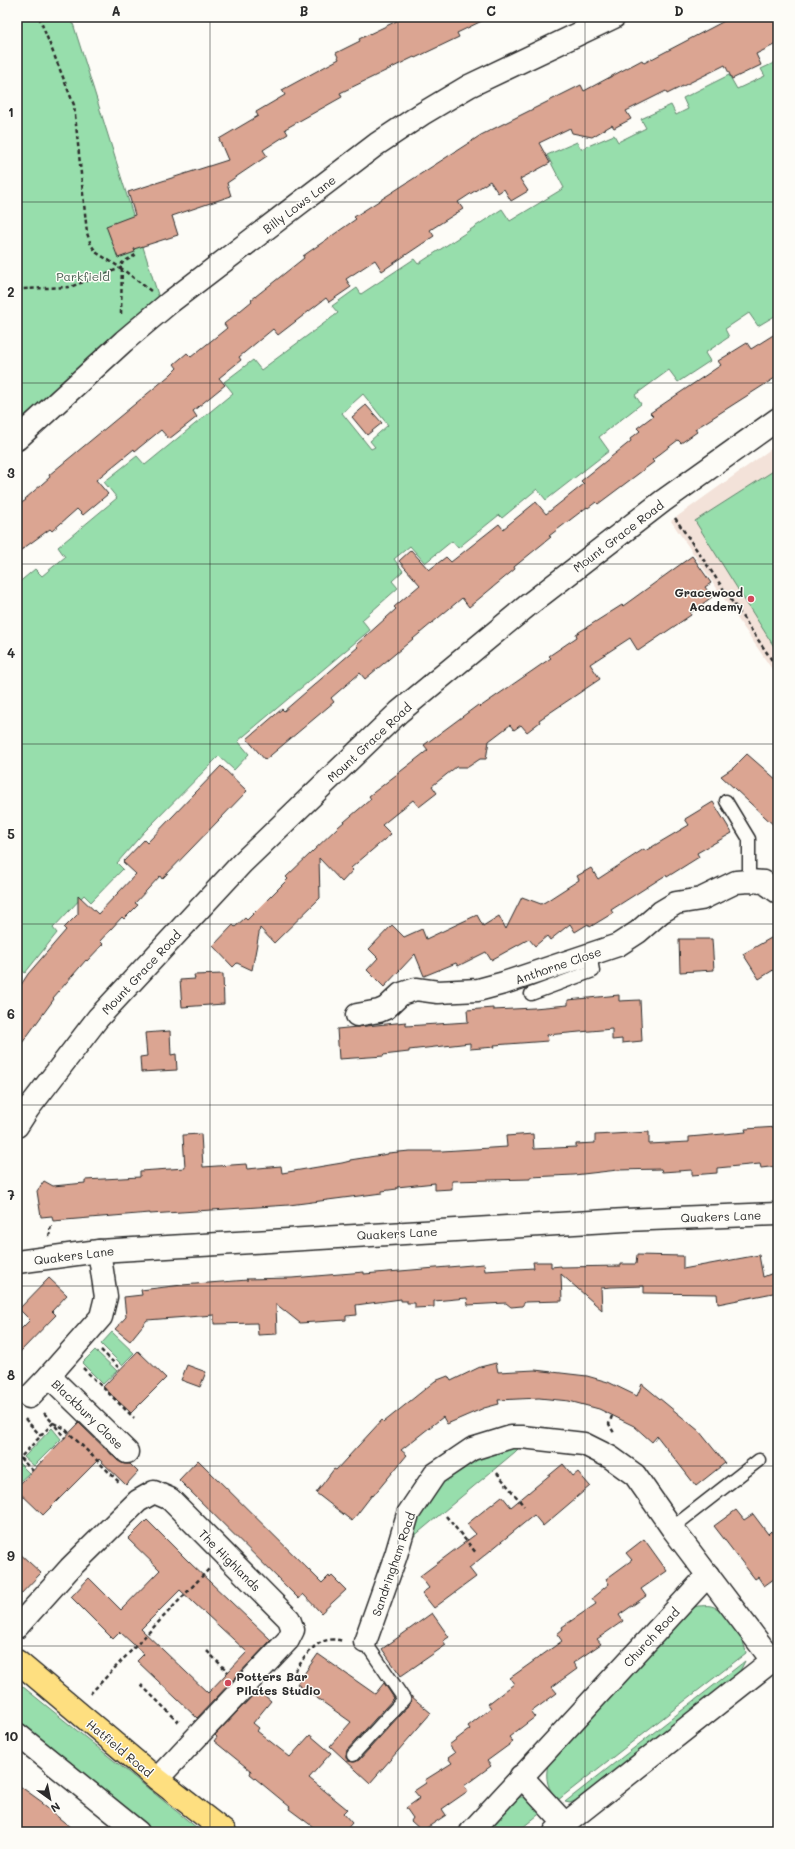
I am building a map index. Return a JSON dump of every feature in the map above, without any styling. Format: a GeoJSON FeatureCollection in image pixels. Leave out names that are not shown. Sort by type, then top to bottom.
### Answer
{"type":"FeatureCollection","features":[{"type":"Feature","properties":{"kind":"main road","name":"Hatfield Road"},"geometry":{"type":"LineString","coordinates":[[17,1661],[157,1779],[225,1832]]}},
{"type":"Feature","properties":{"kind":"street","name":"Billy Lows Lane"},"geometry":{"type":"LineString","coordinates":[[17,439],[124,341],[169,303],[377,144],[422,114],[469,86],[614,17]]}},
{"type":"Feature","properties":{"kind":"street","name":"Mount Grace Road"},"geometry":{"type":"LineString","coordinates":[[17,1126],[28,1109],[98,1018],[242,863],[399,712],[527,606],[663,501],[778,419]]}},
{"type":"Feature","properties":{"kind":"street","name":"Anthorne Close"},"geometry":{"type":"LineString","coordinates":[[357,1014],[380,1011],[386,1008],[401,994],[416,989],[438,992],[478,990],[504,983],[618,945],[638,932],[661,912],[676,903],[701,899],[736,882],[764,882],[778,892]]}},
{"type":"Feature","properties":{"kind":"street","name":"Quakers Lane"},"geometry":{"type":"LineString","coordinates":[[17,1262],[98,1251],[625,1220],[778,1214]]}},
{"type":"Feature","properties":{"kind":"street","name":"Blackbury Close"},"geometry":{"type":"LineString","coordinates":[[25,1407],[49,1376],[101,1317],[106,1297],[98,1251]]}},
{"type":"Feature","properties":{"kind":"street","name":"Blackbury Close"},"geometry":{"type":"LineString","coordinates":[[49,1376],[127,1452]]}},
{"type":"Feature","properties":{"kind":"street","name":"Sandringham Road"},"geometry":{"type":"LineString","coordinates":[[365,1642],[396,1555],[408,1514],[435,1474],[472,1449],[511,1437],[584,1444],[610,1457],[635,1475],[672,1528],[708,1575]]}},
{"type":"Feature","properties":{"kind":"street","name":"The Highlands"},"geometry":{"type":"LineString","coordinates":[[17,1627],[81,1556],[138,1500],[154,1492],[170,1499],[289,1619],[293,1630],[288,1640],[157,1779]]}},
{"type":"Feature","properties":{"kind":"street"},"geometry":{"type":"LineString","coordinates":[[521,1776],[560,1828],[775,1658],[708,1575]]}},
{"type":"Feature","properties":{"kind":"street","name":"Church Road"},"geometry":{"type":"LineString","coordinates":[[471,1832],[521,1776],[708,1575]]}},
{"type":"Feature","properties":{"kind":"street"},"geometry":{"type":"LineString","coordinates":[[17,1734],[138,1832]]}},
{"type":"Feature","properties":{"kind":"lane"},"geometry":{"type":"LineString","coordinates":[[726,801],[749,839],[749,881]]}},
{"type":"Feature","properties":{"kind":"lane"},"geometry":{"type":"LineString","coordinates":[[531,994],[593,971],[590,954]]}},
{"type":"Feature","properties":{"kind":"lane"},"geometry":{"type":"LineString","coordinates":[[672,1528],[759,1460]]}},
{"type":"Feature","properties":{"kind":"lane"},"geometry":{"type":"LineString","coordinates":[[353,1755],[404,1699],[365,1642]]}},
{"type":"Feature","properties":{"kind":"path"},"geometry":{"type":"LineString","coordinates":[[39,17],[74,105],[87,233],[91,245],[97,253],[121,268],[169,303]]}},
{"type":"Feature","properties":{"kind":"path"},"geometry":{"type":"LineString","coordinates":[[121,318],[122,263],[137,254]]}},
{"type":"Feature","properties":{"kind":"path"},"geometry":{"type":"LineString","coordinates":[[17,290],[70,287],[121,268]]}},
{"type":"Feature","properties":{"kind":"path"},"geometry":{"type":"LineString","coordinates":[[663,501],[778,669]]}},
{"type":"Feature","properties":{"kind":"path"},"geometry":{"type":"LineString","coordinates":[[85,1335],[120,1369]]}},
{"type":"Feature","properties":{"kind":"path"},"geometry":{"type":"LineString","coordinates":[[69,1354],[134,1418]]}},
{"type":"Feature","properties":{"kind":"path"},"geometry":{"type":"LineString","coordinates":[[25,1407],[41,1436]]}},
{"type":"Feature","properties":{"kind":"path"},"geometry":{"type":"LineString","coordinates":[[612,1416],[609,1424],[617,1437]]}},
{"type":"Feature","properties":{"kind":"path"},"geometry":{"type":"LineString","coordinates":[[33,1471],[18,1459],[54,1423]]}},
{"type":"Feature","properties":{"kind":"path"},"geometry":{"type":"LineString","coordinates":[[54,1423],[65,1438]]}},
{"type":"Feature","properties":{"kind":"path"},"geometry":{"type":"LineString","coordinates":[[54,1423],[64,1428],[120,1482]]}},
{"type":"Feature","properties":{"kind":"path"},"geometry":{"type":"LineString","coordinates":[[497,1474],[524,1506]]}},
{"type":"Feature","properties":{"kind":"path"},"geometry":{"type":"LineString","coordinates":[[446,1516],[477,1554]]}},
{"type":"Feature","properties":{"kind":"path"},"geometry":{"type":"LineString","coordinates":[[95,1689],[223,1554]]}},
{"type":"Feature","properties":{"kind":"path"},"geometry":{"type":"LineString","coordinates":[[291,1677],[310,1651],[319,1642],[328,1638],[345,1641],[353,1647],[365,1642]]}},
{"type":"Feature","properties":{"kind":"path"},"geometry":{"type":"LineString","coordinates":[[207,1652],[244,1688]]}},
{"type":"Feature","properties":{"kind":"path"},"geometry":{"type":"LineString","coordinates":[[141,1685],[196,1738]]}},
{"type":"Feature","properties":{"kind":"shaded area","name":"Gracewood Academy"},"geometry":{"type":"Polygon","coordinates":[[[778,444],[778,678],[671,521],[778,444]]]}},
{"type":"Feature","properties":{"kind":"green space","name":"Parkfield"},"geometry":{"type":"Polygon","coordinates":[[[17,17],[71,17],[159,298],[94,353],[17,424],[17,17]]]}},
{"type":"Feature","properties":{"kind":"green space"},"geometry":{"type":"Polygon","coordinates":[[[778,61],[778,314],[758,326],[749,313],[725,329],[729,337],[705,353],[710,361],[678,382],[669,370],[635,395],[641,404],[599,437],[609,451],[546,500],[537,489],[502,518],[499,515],[458,548],[452,541],[425,563],[410,546],[394,559],[403,571],[392,581],[398,588],[362,620],[370,630],[238,741],[249,754],[234,770],[219,756],[144,832],[117,863],[123,869],[91,902],[84,895],[53,928],[57,933],[25,973],[17,966],[17,584],[35,569],[42,576],[65,557],[58,547],[117,498],[104,482],[137,456],[145,465],[233,393],[224,382],[253,360],[261,370],[338,313],[332,306],[357,288],[361,294],[414,259],[418,264],[502,209],[510,221],[564,188],[547,155],[577,142],[581,149],[614,135],[618,142],[646,128],[641,119],[671,105],[676,115],[688,109],[683,98],[729,75],[737,89],[765,76],[761,69],[778,61]],[[363,394],[342,413],[371,449],[375,447],[370,441],[388,425],[363,394]]]}},
{"type":"Feature","properties":{"kind":"green space","name":"Gracewood Academy"},"geometry":{"type":"Polygon","coordinates":[[[778,468],[778,653],[695,521],[778,468]]]}},
{"type":"Feature","properties":{"kind":"green space"},"geometry":{"type":"Polygon","coordinates":[[[112,1332],[134,1353],[122,1365],[101,1344],[112,1332]]]}},
{"type":"Feature","properties":{"kind":"green space"},"geometry":{"type":"Polygon","coordinates":[[[95,1350],[117,1371],[103,1384],[82,1363],[95,1350]]]}},
{"type":"Feature","properties":{"kind":"green space"},"geometry":{"type":"Polygon","coordinates":[[[52,1428],[61,1439],[34,1466],[24,1457],[52,1428]]]}},
{"type":"Feature","properties":{"kind":"green space"},"geometry":{"type":"Polygon","coordinates":[[[523,1444],[401,1547],[409,1527],[441,1480],[476,1455],[523,1444]]]}},
{"type":"Feature","properties":{"kind":"green space"},"geometry":{"type":"Polygon","coordinates":[[[19,1463],[29,1473],[17,1484],[17,1465],[19,1463]]]}},
{"type":"Feature","properties":{"kind":"green space"},"geometry":{"type":"Polygon","coordinates":[[[698,1606],[711,1606],[723,1613],[739,1633],[746,1653],[558,1800],[551,1792],[549,1787],[547,1779],[548,1764],[688,1609],[698,1606]]]}},
{"type":"Feature","properties":{"kind":"green space"},"geometry":{"type":"Polygon","coordinates":[[[745,1661],[739,1673],[577,1800],[570,1803],[565,1802],[745,1661]]]}},
{"type":"Feature","properties":{"kind":"green space"},"geometry":{"type":"Polygon","coordinates":[[[17,1682],[202,1832],[154,1832],[17,1719],[17,1682]]]}},
{"type":"Feature","properties":{"kind":"green space"},"geometry":{"type":"Polygon","coordinates":[[[520,1797],[528,1797],[543,1811],[517,1832],[483,1832],[511,1804],[520,1797]]]}},
{"type":"Feature","properties":{"kind":"building"},"geometry":{"type":"Polygon","coordinates":[[[405,17],[490,17],[457,33],[459,37],[340,93],[342,97],[285,129],[288,134],[263,150],[267,156],[227,183],[231,196],[172,216],[178,235],[134,249],[135,252],[118,258],[106,226],[135,215],[128,192],[228,160],[219,139],[258,116],[256,112],[285,95],[282,90],[339,59],[336,53],[360,41],[359,39],[405,17]]]}},
{"type":"Feature","properties":{"kind":"building"},"geometry":{"type":"Polygon","coordinates":[[[732,17],[778,17],[778,43],[756,54],[761,65],[732,79],[725,65],[667,94],[666,91],[626,111],[631,119],[614,128],[612,125],[592,137],[572,133],[570,128],[539,143],[550,163],[520,179],[528,191],[511,201],[504,189],[498,193],[490,181],[458,202],[463,209],[430,230],[434,236],[382,271],[375,260],[346,279],[351,287],[329,302],[326,298],[278,335],[273,329],[239,357],[241,360],[219,378],[225,385],[193,411],[197,417],[169,439],[161,430],[135,451],[134,449],[96,480],[108,494],[83,515],[77,509],[52,531],[50,529],[17,553],[17,506],[26,500],[25,499],[50,477],[49,475],[170,375],[177,368],[174,364],[187,353],[191,357],[227,328],[224,324],[252,301],[251,300],[304,258],[303,256],[356,219],[354,217],[481,135],[581,85],[584,91],[642,60],[644,63],[732,17]]]}},
{"type":"Feature","properties":{"kind":"building"},"geometry":{"type":"Polygon","coordinates":[[[778,332],[778,376],[695,429],[697,432],[681,443],[678,440],[652,460],[654,462],[598,504],[596,502],[588,508],[587,507],[549,536],[551,537],[514,567],[515,569],[469,607],[462,598],[365,679],[360,673],[331,698],[334,702],[265,760],[247,739],[282,709],[284,711],[358,647],[356,645],[396,609],[394,607],[420,585],[399,561],[411,550],[429,570],[446,557],[451,562],[499,524],[503,529],[536,502],[546,514],[584,484],[581,481],[631,441],[630,439],[640,431],[637,428],[653,416],[650,413],[721,365],[718,361],[747,343],[751,349],[778,332]]]}},
{"type":"Feature","properties":{"kind":"building"},"geometry":{"type":"Polygon","coordinates":[[[366,405],[382,423],[367,435],[352,417],[366,405]]]}},
{"type":"Feature","properties":{"kind":"building"},"geometry":{"type":"Polygon","coordinates":[[[692,556],[711,583],[705,587],[712,597],[690,613],[691,615],[638,651],[630,638],[590,664],[600,679],[539,720],[540,722],[527,732],[521,725],[514,730],[510,725],[489,741],[486,759],[480,759],[468,767],[456,767],[432,786],[437,793],[419,807],[413,800],[382,825],[391,834],[351,868],[353,870],[342,882],[319,858],[320,898],[274,943],[260,928],[252,970],[237,963],[233,967],[213,946],[233,925],[235,927],[245,918],[247,920],[288,879],[286,877],[338,827],[371,799],[369,796],[428,750],[424,745],[478,705],[480,707],[551,658],[549,656],[577,637],[576,634],[622,605],[623,606],[692,556]]]}},
{"type":"Feature","properties":{"kind":"building"},"geometry":{"type":"Polygon","coordinates":[[[747,754],[778,781],[778,829],[721,776],[733,768],[747,754]]]}},
{"type":"Feature","properties":{"kind":"building"},"geometry":{"type":"Polygon","coordinates":[[[221,766],[247,791],[162,879],[160,876],[135,903],[138,905],[124,919],[122,917],[100,941],[103,944],[87,961],[86,960],[53,998],[54,999],[17,1050],[17,991],[28,974],[66,930],[64,928],[78,914],[78,895],[98,914],[136,874],[123,862],[144,840],[147,843],[221,766]]]}},
{"type":"Feature","properties":{"kind":"building"},"geometry":{"type":"Polygon","coordinates":[[[713,802],[732,833],[697,853],[699,857],[667,877],[666,875],[611,910],[613,913],[590,927],[588,924],[575,932],[570,924],[550,940],[547,936],[535,946],[529,939],[491,960],[486,952],[458,966],[456,963],[424,976],[415,954],[384,987],[367,970],[378,958],[369,949],[392,925],[404,937],[422,929],[426,939],[477,915],[483,926],[499,916],[506,929],[522,897],[541,904],[579,880],[577,876],[591,868],[598,879],[644,849],[645,851],[689,825],[685,819],[713,802]]]}},
{"type":"Feature","properties":{"kind":"building"},"geometry":{"type":"Polygon","coordinates":[[[778,934],[778,967],[759,979],[743,954],[778,934]]]}},
{"type":"Feature","properties":{"kind":"building"},"geometry":{"type":"Polygon","coordinates":[[[679,939],[712,939],[714,970],[680,972],[679,939]]]}},
{"type":"Feature","properties":{"kind":"building"},"geometry":{"type":"Polygon","coordinates":[[[223,974],[224,1004],[182,1007],[180,980],[195,979],[194,975],[223,974]]]}},
{"type":"Feature","properties":{"kind":"building"},"geometry":{"type":"Polygon","coordinates":[[[619,995],[619,1001],[640,1000],[642,1041],[622,1043],[622,1039],[612,1040],[612,1029],[547,1035],[548,1041],[494,1045],[495,1047],[470,1049],[470,1043],[409,1050],[409,1052],[383,1055],[384,1056],[339,1059],[337,1029],[406,1022],[406,1026],[468,1022],[467,1010],[493,1008],[493,1010],[534,1008],[568,1005],[568,1000],[619,995]]]}},
{"type":"Feature","properties":{"kind":"building"},"geometry":{"type":"Polygon","coordinates":[[[170,1031],[171,1055],[176,1054],[177,1070],[141,1072],[140,1057],[147,1056],[145,1033],[170,1031]]]}},
{"type":"Feature","properties":{"kind":"building"},"geometry":{"type":"Polygon","coordinates":[[[778,1127],[778,1166],[761,1168],[760,1164],[717,1168],[717,1173],[692,1175],[692,1170],[662,1172],[661,1169],[618,1170],[574,1175],[530,1177],[530,1179],[452,1181],[452,1189],[435,1190],[435,1183],[397,1187],[397,1189],[382,1191],[382,1193],[289,1205],[150,1213],[53,1221],[52,1216],[41,1217],[37,1191],[44,1181],[53,1186],[85,1183],[85,1180],[140,1177],[140,1171],[185,1168],[183,1135],[201,1134],[203,1167],[246,1164],[247,1169],[281,1166],[282,1173],[342,1163],[350,1160],[388,1153],[507,1147],[506,1136],[533,1134],[534,1149],[576,1147],[576,1144],[595,1143],[595,1135],[649,1132],[649,1144],[689,1142],[689,1137],[746,1132],[745,1129],[778,1127]]]}},
{"type":"Feature","properties":{"kind":"building"},"geometry":{"type":"Polygon","coordinates":[[[637,1255],[683,1256],[683,1269],[759,1255],[763,1277],[778,1271],[778,1292],[718,1304],[717,1294],[644,1293],[644,1286],[601,1288],[602,1310],[561,1274],[562,1301],[525,1302],[522,1306],[511,1307],[506,1303],[468,1305],[467,1298],[434,1301],[434,1307],[415,1308],[415,1303],[407,1303],[407,1301],[401,1301],[401,1299],[356,1305],[357,1315],[346,1316],[346,1320],[300,1323],[276,1304],[277,1334],[258,1335],[257,1323],[214,1324],[214,1315],[147,1320],[130,1341],[115,1329],[126,1317],[124,1297],[142,1295],[141,1290],[248,1280],[246,1279],[292,1278],[364,1272],[364,1274],[484,1264],[485,1271],[534,1268],[533,1262],[551,1262],[551,1267],[621,1266],[621,1264],[636,1264],[637,1255]]]}},
{"type":"Feature","properties":{"kind":"building"},"geometry":{"type":"Polygon","coordinates":[[[49,1278],[67,1295],[52,1311],[56,1315],[19,1353],[17,1351],[17,1333],[30,1320],[19,1309],[49,1278]]]}},
{"type":"Feature","properties":{"kind":"building"},"geometry":{"type":"Polygon","coordinates":[[[138,1351],[166,1378],[131,1413],[103,1387],[138,1351]]]}},
{"type":"Feature","properties":{"kind":"building"},"geometry":{"type":"Polygon","coordinates":[[[496,1363],[498,1372],[535,1370],[587,1376],[608,1382],[637,1396],[642,1384],[699,1431],[725,1463],[696,1486],[657,1436],[652,1442],[634,1426],[599,1409],[569,1401],[539,1398],[498,1400],[499,1404],[484,1408],[447,1424],[443,1417],[401,1450],[407,1455],[373,1496],[372,1495],[352,1521],[316,1493],[334,1469],[336,1470],[382,1420],[384,1422],[435,1381],[448,1376],[451,1381],[480,1367],[496,1363]]]}},
{"type":"Feature","properties":{"kind":"building"},"geometry":{"type":"Polygon","coordinates":[[[187,1365],[206,1372],[200,1387],[181,1380],[187,1365]]]}},
{"type":"Feature","properties":{"kind":"building"},"geometry":{"type":"Polygon","coordinates":[[[79,1423],[118,1461],[124,1464],[130,1464],[138,1472],[126,1485],[99,1459],[43,1515],[17,1490],[17,1487],[79,1423]]]}},
{"type":"Feature","properties":{"kind":"building"},"geometry":{"type":"Polygon","coordinates":[[[198,1460],[322,1583],[329,1576],[330,1578],[332,1576],[346,1590],[321,1613],[303,1594],[299,1599],[179,1480],[198,1460]]]}},
{"type":"Feature","properties":{"kind":"building"},"geometry":{"type":"Polygon","coordinates":[[[563,1464],[573,1476],[578,1472],[590,1486],[543,1526],[534,1515],[469,1568],[476,1577],[434,1608],[422,1593],[429,1588],[420,1576],[476,1534],[467,1524],[502,1496],[511,1507],[563,1464]]]}},
{"type":"Feature","properties":{"kind":"building"},"geometry":{"type":"Polygon","coordinates":[[[736,1510],[744,1520],[753,1514],[768,1534],[771,1531],[778,1541],[778,1576],[764,1586],[758,1577],[755,1579],[714,1526],[736,1510]]]}},
{"type":"Feature","properties":{"kind":"building"},"geometry":{"type":"Polygon","coordinates":[[[147,1520],[271,1640],[197,1718],[137,1661],[144,1654],[120,1632],[113,1639],[71,1597],[89,1578],[121,1610],[160,1570],[128,1539],[147,1520]],[[180,1590],[141,1629],[208,1693],[247,1652],[180,1590]]]}},
{"type":"Feature","properties":{"kind":"building"},"geometry":{"type":"Polygon","coordinates":[[[644,1539],[667,1571],[641,1589],[646,1596],[619,1615],[623,1621],[597,1639],[601,1644],[573,1663],[577,1669],[552,1687],[557,1693],[531,1712],[535,1717],[509,1737],[513,1742],[487,1761],[491,1766],[464,1786],[468,1791],[442,1809],[446,1815],[422,1831],[411,1821],[413,1818],[406,1808],[420,1798],[414,1791],[426,1783],[425,1780],[452,1763],[448,1758],[455,1753],[449,1745],[470,1729],[468,1726],[491,1708],[488,1704],[514,1684],[510,1678],[562,1641],[557,1634],[563,1629],[562,1627],[596,1604],[592,1598],[609,1584],[606,1579],[632,1560],[626,1553],[644,1539]]]}},
{"type":"Feature","properties":{"kind":"building"},"geometry":{"type":"Polygon","coordinates":[[[17,1551],[41,1573],[17,1598],[17,1551]]]}},
{"type":"Feature","properties":{"kind":"building"},"geometry":{"type":"Polygon","coordinates":[[[432,1613],[449,1637],[443,1641],[446,1645],[401,1676],[382,1649],[432,1613]]]}},
{"type":"Feature","properties":{"kind":"building"},"geometry":{"type":"Polygon","coordinates":[[[318,1654],[375,1694],[384,1683],[394,1698],[347,1750],[346,1757],[348,1761],[355,1762],[359,1760],[410,1704],[411,1696],[431,1713],[370,1783],[330,1746],[351,1722],[297,1684],[318,1654]]]}},
{"type":"Feature","properties":{"kind":"building"},"geometry":{"type":"Polygon","coordinates":[[[258,1690],[271,1701],[253,1723],[259,1728],[257,1731],[290,1757],[310,1735],[331,1753],[309,1778],[347,1809],[343,1813],[352,1823],[344,1832],[320,1832],[289,1809],[290,1807],[250,1774],[251,1771],[214,1741],[217,1737],[215,1735],[258,1690]]]}},
{"type":"Feature","properties":{"kind":"building"},"geometry":{"type":"Polygon","coordinates":[[[17,1784],[42,1802],[41,1803],[76,1832],[17,1832],[17,1784]]]}},
{"type":"Feature","properties":{"kind":"place","name":"Gracewood Academy"},"geometry":{"type":"Point","coordinates":[751,599]}},
{"type":"Feature","properties":{"kind":"place","name":"Potters Bar Pilates Studio"},"geometry":{"type":"Point","coordinates":[228,1683]}}]}
